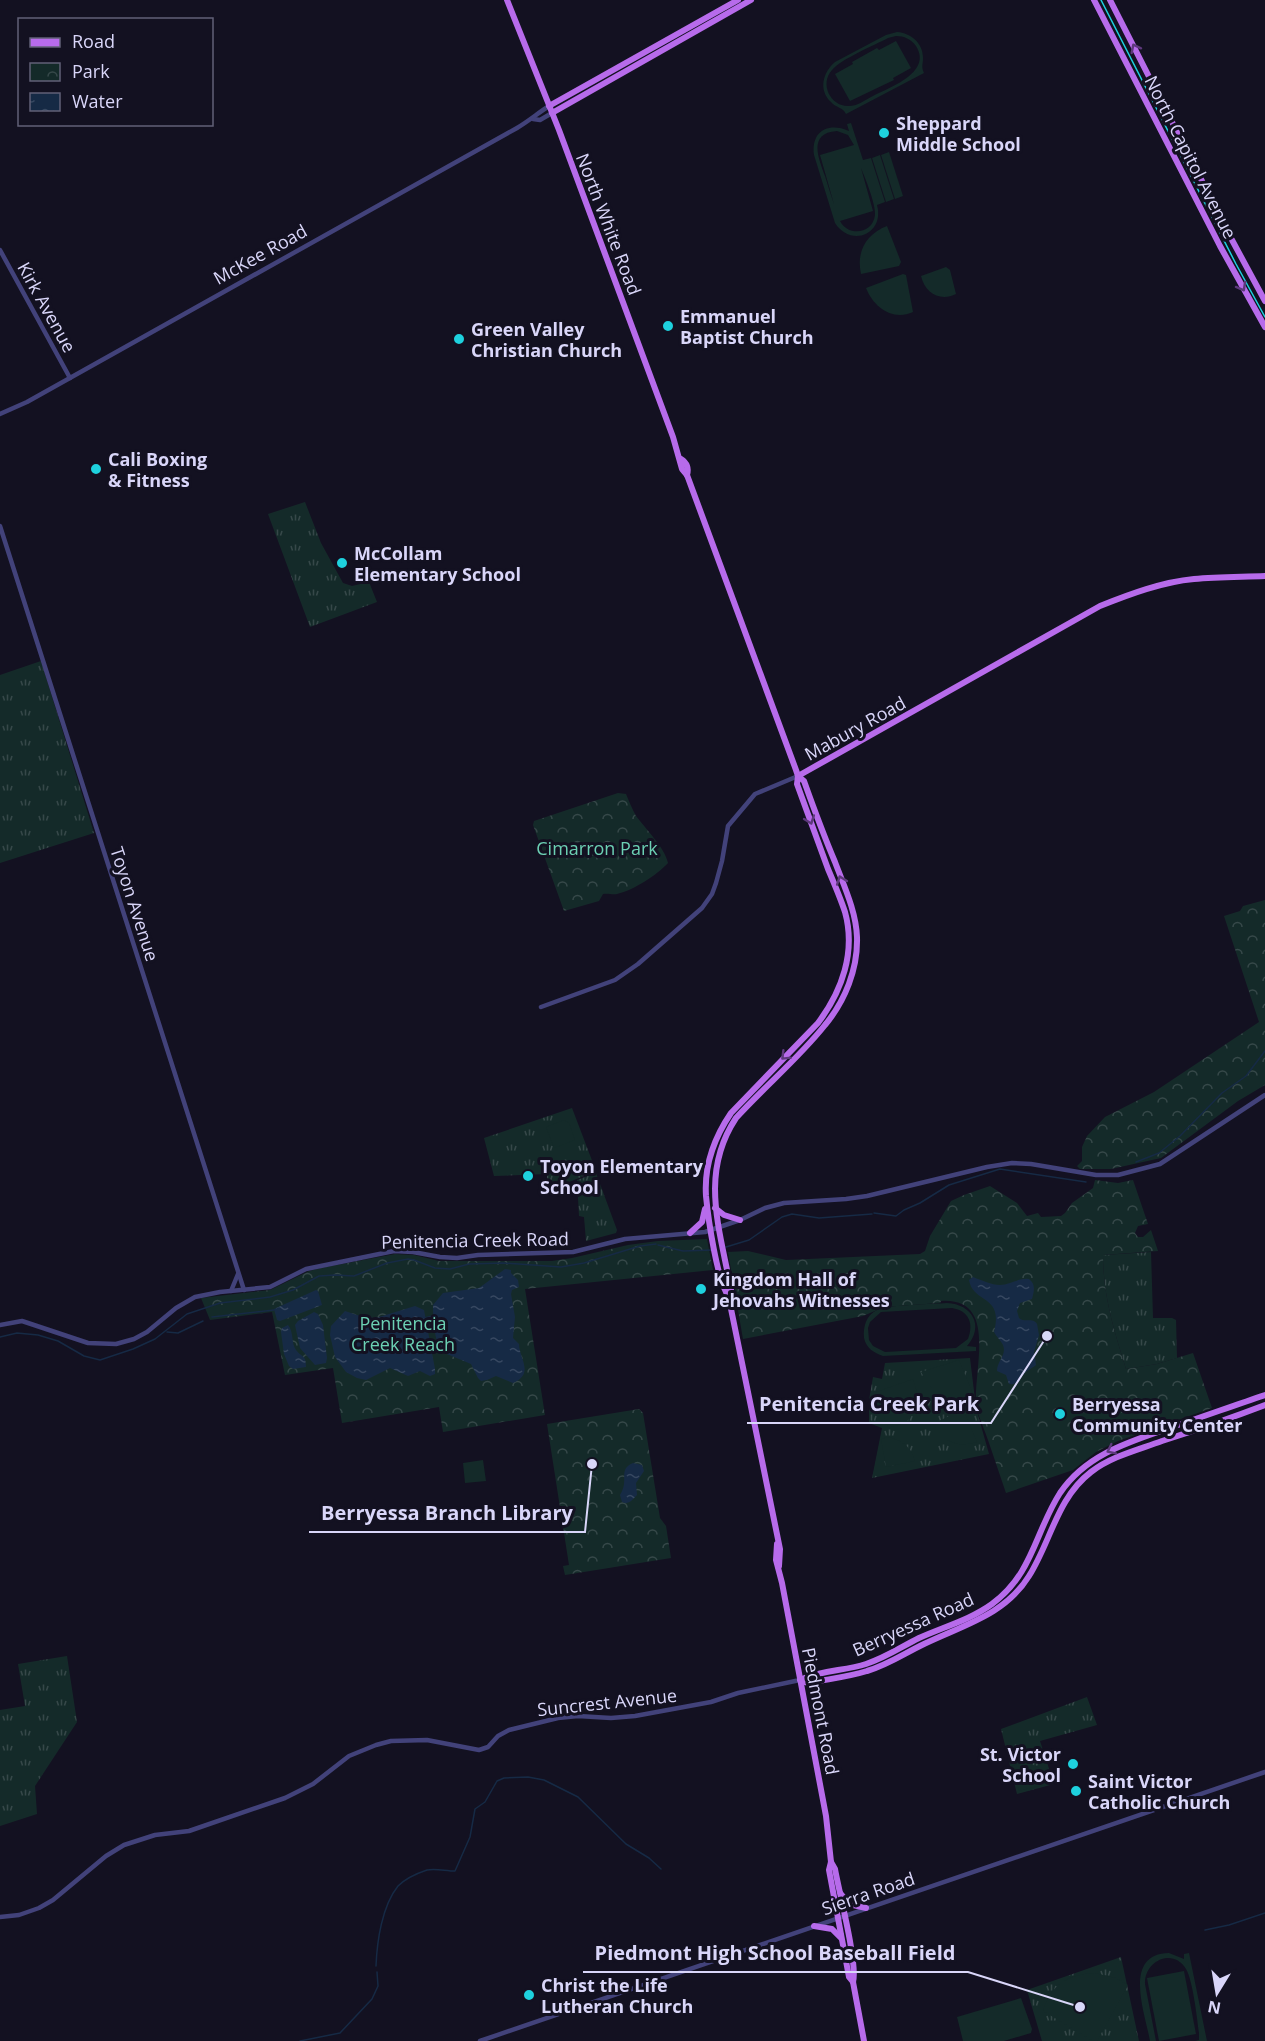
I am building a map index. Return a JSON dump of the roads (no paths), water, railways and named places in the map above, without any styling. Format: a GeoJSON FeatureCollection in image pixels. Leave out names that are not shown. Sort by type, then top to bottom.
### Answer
{"type":"FeatureCollection","features":[{"type":"Feature","properties":{"kind":"main road","name":"North White Road"},"geometry":{"type":"LineString","coordinates":[[507,0],[552,113],[681,459],[683,471],[687,475],[798,776],[797,784],[845,911],[849,941],[847,964],[835,997],[818,1023],[743,1099],[720,1130],[709,1162],[705,1185],[713,1242]]}},
{"type":"Feature","properties":{"kind":"main road","name":"McKee Road"},"geometry":{"type":"LineString","coordinates":[[549,106],[738,0]]}},
{"type":"Feature","properties":{"kind":"main road","name":"McKee Road"},"geometry":{"type":"LineString","coordinates":[[552,113],[751,0]]}},
{"type":"Feature","properties":{"kind":"main road","name":"North Capitol Avenue"},"geometry":{"type":"LineString","coordinates":[[1094,0],[1220,246],[1265,327]]}},
{"type":"Feature","properties":{"kind":"main road","name":"North Capitol Avenue"},"geometry":{"type":"LineString","coordinates":[[1110,0],[1265,301]]}},
{"type":"Feature","properties":{"kind":"main road","name":"Mabury Road"},"geometry":{"type":"LineString","coordinates":[[798,776],[1115,600],[1145,589],[1193,579],[1265,576]]}},
{"type":"Feature","properties":{"kind":"main road","name":"North White Road"},"geometry":{"type":"LineString","coordinates":[[722,1240],[715,1208],[714,1183],[716,1162],[726,1135],[742,1111],[824,1027],[839,1007],[850,983],[855,958],[857,937],[849,901],[804,781],[798,776]]}},
{"type":"Feature","properties":{"kind":"main road"},"geometry":{"type":"LineString","coordinates":[[690,1233],[702,1222],[707,1203]]}},
{"type":"Feature","properties":{"kind":"main road"},"geometry":{"type":"LineString","coordinates":[[715,1208],[724,1215],[740,1220]]}},
{"type":"Feature","properties":{"kind":"main road","name":"Piedmont Road"},"geometry":{"type":"LineString","coordinates":[[722,1240],[731,1290],[729,1297],[780,1550],[779,1566],[826,1816],[830,1870],[855,1976],[853,1982]]}},
{"type":"Feature","properties":{"kind":"main road","name":"Piedmont Road"},"geometry":{"type":"LineString","coordinates":[[713,1242],[724,1291],[729,1297]]}},
{"type":"Feature","properties":{"kind":"main road","name":"Berryessa Road"},"geometry":{"type":"LineString","coordinates":[[800,1680],[808,1676],[856,1667],[878,1660],[993,1603],[1018,1579],[1030,1559],[1060,1492],[1075,1475],[1103,1454],[1142,1437],[1265,1395]]}},
{"type":"Feature","properties":{"kind":"main road","name":"Berryessa Road"},"geometry":{"type":"LineString","coordinates":[[800,1680],[809,1683],[869,1671],[997,1610],[1011,1599],[1028,1578],[1066,1498],[1091,1472],[1125,1454],[1265,1406]]}},
{"type":"Feature","properties":{"kind":"main road"},"geometry":{"type":"LineString","coordinates":[[1146,1447],[1154,1437],[1172,1431],[1184,1423]]}},
{"type":"Feature","properties":{"kind":"main road"},"geometry":{"type":"LineString","coordinates":[[1125,1454],[1139,1444],[1142,1437]]}},
{"type":"Feature","properties":{"kind":"main road","name":"Piedmont Road"},"geometry":{"type":"LineString","coordinates":[[831,1862],[835,1869],[839,1891],[841,1938],[849,1977],[853,1982],[864,2041]]}},
{"type":"Feature","properties":{"kind":"main road"},"geometry":{"type":"LineString","coordinates":[[839,1891],[849,1904],[866,1908]]}},
{"type":"Feature","properties":{"kind":"main road"},"geometry":{"type":"LineString","coordinates":[[814,1926],[832,1929],[841,1938]]}},
{"type":"Feature","properties":{"kind":"street","name":"McKee Road"},"geometry":{"type":"LineString","coordinates":[[0,414],[27,402],[533,119],[536,114],[549,106]]}},
{"type":"Feature","properties":{"kind":"street","name":"McKee Road"},"geometry":{"type":"LineString","coordinates":[[533,119],[540,120],[552,113]]}},
{"type":"Feature","properties":{"kind":"street","name":"Kirk Avenue"},"geometry":{"type":"LineString","coordinates":[[0,250],[70,378]]}},
{"type":"Feature","properties":{"kind":"street","name":"Toyon Avenue"},"geometry":{"type":"LineString","coordinates":[[0,526],[244,1290]]}},
{"type":"Feature","properties":{"kind":"street","name":"Mabury Road"},"geometry":{"type":"LineString","coordinates":[[541,1007],[615,980],[638,964],[702,908],[712,894],[716,883],[728,826],[755,794],[798,776]]}},
{"type":"Feature","properties":{"kind":"street","name":"Penitencia Creek Road"},"geometry":{"type":"LineString","coordinates":[[0,1325],[22,1321],[88,1343],[116,1344],[134,1339],[147,1332],[176,1308],[195,1298],[270,1287],[306,1269],[394,1251],[440,1257],[556,1254],[589,1249],[625,1239],[711,1230],[765,1208],[784,1203],[846,1200],[1012,1163],[1096,1175],[1118,1175],[1142,1170],[1170,1159],[1265,1095]]}},
{"type":"Feature","properties":{"kind":"street"},"geometry":{"type":"LineString","coordinates":[[231,1291],[238,1272]]}},
{"type":"Feature","properties":{"kind":"street","name":"Suncrest Avenue"},"geometry":{"type":"LineString","coordinates":[[0,1917],[19,1915],[53,1900],[106,1856],[123,1845],[155,1835],[189,1831],[285,1798],[313,1784],[349,1756],[376,1745],[391,1741],[427,1740],[479,1750],[488,1747],[498,1736],[509,1730],[558,1718],[635,1716],[711,1702],[738,1693],[800,1680]]}},
{"type":"Feature","properties":{"kind":"street","name":"Sierra Road"},"geometry":{"type":"LineString","coordinates":[[480,2041],[1265,1772]]}},
{"type":"Feature","properties":{"kind":"water"},"geometry":{"type":"Polygon","coordinates":[[[505,1269],[511,1270],[518,1280],[519,1287],[512,1290],[511,1294],[515,1317],[513,1338],[519,1344],[525,1370],[520,1379],[513,1383],[496,1376],[481,1381],[471,1364],[442,1352],[436,1336],[433,1305],[443,1293],[479,1288],[505,1269]]]}},
{"type":"Feature","properties":{"kind":"water"},"geometry":{"type":"Polygon","coordinates":[[[973,1277],[996,1285],[1026,1279],[1033,1283],[1032,1299],[1020,1303],[1017,1311],[1019,1318],[1037,1324],[1039,1335],[1034,1352],[1036,1365],[1015,1384],[1009,1384],[1006,1375],[997,1371],[1004,1349],[994,1332],[995,1311],[992,1305],[972,1288],[969,1280],[973,1277]]]}},
{"type":"Feature","properties":{"kind":"water"},"geometry":{"type":"Polygon","coordinates":[[[316,1290],[322,1305],[280,1321],[277,1320],[274,1309],[316,1290]]]}},
{"type":"Feature","properties":{"kind":"water"},"geometry":{"type":"Polygon","coordinates":[[[415,1306],[424,1310],[435,1374],[430,1376],[420,1371],[408,1376],[390,1368],[366,1380],[346,1372],[335,1357],[330,1335],[331,1326],[345,1311],[363,1317],[376,1318],[415,1306]]]}},
{"type":"Feature","properties":{"kind":"water"},"geometry":{"type":"Polygon","coordinates":[[[314,1312],[318,1314],[323,1325],[327,1358],[326,1363],[315,1365],[300,1348],[295,1325],[314,1312]]]}},
{"type":"Feature","properties":{"kind":"water"},"geometry":{"type":"Polygon","coordinates":[[[288,1325],[294,1347],[304,1358],[306,1367],[293,1369],[289,1366],[284,1354],[281,1332],[282,1328],[288,1325]]]}},
{"type":"Feature","properties":{"kind":"water"},"geometry":{"type":"Polygon","coordinates":[[[633,1463],[642,1465],[644,1471],[636,1483],[637,1495],[624,1503],[620,1495],[624,1485],[624,1472],[633,1463]]]}},
{"type":"Feature","properties":{"kind":"waterway"},"geometry":{"type":"LineString","coordinates":[[1136,1162],[1159,1153],[1180,1136],[1222,1093],[1246,1076],[1265,1051]]}},
{"type":"Feature","properties":{"kind":"waterway"},"geometry":{"type":"LineString","coordinates":[[874,1213],[896,1216],[949,1185],[1000,1169],[1086,1182]]}},
{"type":"Feature","properties":{"kind":"waterway"},"geometry":{"type":"LineString","coordinates":[[726,1247],[749,1240],[782,1217],[792,1214],[819,1218],[872,1214]]}},
{"type":"Feature","properties":{"kind":"waterway"},"geometry":{"type":"LineString","coordinates":[[0,1337],[17,1333],[38,1335],[58,1341],[84,1356],[100,1360],[155,1339],[187,1314],[220,1303],[270,1297],[293,1290],[319,1276],[354,1276],[387,1263],[408,1259],[435,1268],[450,1269],[469,1264],[503,1263],[561,1267],[584,1263],[640,1246],[656,1244]]}},
{"type":"Feature","properties":{"kind":"waterway"},"geometry":{"type":"LineString","coordinates":[[658,1245],[683,1251],[713,1250]]}},
{"type":"Feature","properties":{"kind":"waterway"},"geometry":{"type":"LineString","coordinates":[[212,1317],[274,1310]]}},
{"type":"Feature","properties":{"kind":"waterway"},"geometry":{"type":"LineString","coordinates":[[424,1318],[434,1316]]}},
{"type":"Feature","properties":{"kind":"waterway"},"geometry":{"type":"LineString","coordinates":[[167,1332],[178,1333],[203,1321]]}},
{"type":"Feature","properties":{"kind":"waterway"},"geometry":{"type":"LineString","coordinates":[[376,1966],[384,1914],[398,1886],[412,1876],[427,1870],[455,1871],[470,1837],[475,1809],[485,1802],[497,1781],[504,1778],[528,1777],[544,1780],[578,1797],[626,1844],[649,1858],[661,1869]]}},
{"type":"Feature","properties":{"kind":"waterway"},"geometry":{"type":"LineString","coordinates":[[1205,1930],[1265,1913]]}},
{"type":"Feature","properties":{"kind":"waterway"},"geometry":{"type":"LineString","coordinates":[[300,2041],[340,2033],[372,1999],[378,1986],[377,1972]]}},
{"type":"Feature","properties":{"kind":"tram line"},"geometry":{"type":"LineString","coordinates":[[1101,0],[1265,317]]}},
{"type":"Feature","properties":{"kind":"place","name":"Sheppard Middle School"},"geometry":{"type":"Point","coordinates":[884,133]}},
{"type":"Feature","properties":{"kind":"place","name":"Emmanuel Baptist Church"},"geometry":{"type":"Point","coordinates":[668,326]}},
{"type":"Feature","properties":{"kind":"place","name":"Green Valley Christian Church"},"geometry":{"type":"Point","coordinates":[459,339]}},
{"type":"Feature","properties":{"kind":"place","name":"Cali Boxing & Fitness"},"geometry":{"type":"Point","coordinates":[96,469]}},
{"type":"Feature","properties":{"kind":"place","name":"McCollam Elementary School"},"geometry":{"type":"Point","coordinates":[342,563]}},
{"type":"Feature","properties":{"kind":"place","name":"Toyon Elementary School"},"geometry":{"type":"Point","coordinates":[528,1176]}},
{"type":"Feature","properties":{"kind":"place","name":"Kingdom Hall of Jehovahs Witnesses"},"geometry":{"type":"Point","coordinates":[701,1289]}},
{"type":"Feature","properties":{"kind":"place","name":"Penitencia Creek Park"},"geometry":{"type":"Point","coordinates":[1047,1336]}},
{"type":"Feature","properties":{"kind":"place","name":"Berryessa Community Center"},"geometry":{"type":"Point","coordinates":[1060,1414]}},
{"type":"Feature","properties":{"kind":"place","name":"Berryessa Branch Library"},"geometry":{"type":"Point","coordinates":[592,1464]}},
{"type":"Feature","properties":{"kind":"place","name":"St. Victor School"},"geometry":{"type":"Point","coordinates":[1073,1764]}},
{"type":"Feature","properties":{"kind":"place","name":"Saint Victor Catholic Church"},"geometry":{"type":"Point","coordinates":[1076,1791]}},
{"type":"Feature","properties":{"kind":"place","name":"Christ the Life Lutheran Church"},"geometry":{"type":"Point","coordinates":[529,1995]}},
{"type":"Feature","properties":{"kind":"place","name":"Piedmont High School Baseball Field"},"geometry":{"type":"Point","coordinates":[1080,2007]}},
{"type":"Feature","properties":{"kind":"park label","name":"Cimarron Park"},"geometry":{"type":"Point","coordinates":[597,848]}},
{"type":"Feature","properties":{"kind":"park label","name":"Penitencia Creek Reach"},"geometry":{"type":"Point","coordinates":[403,1333]}}]}
